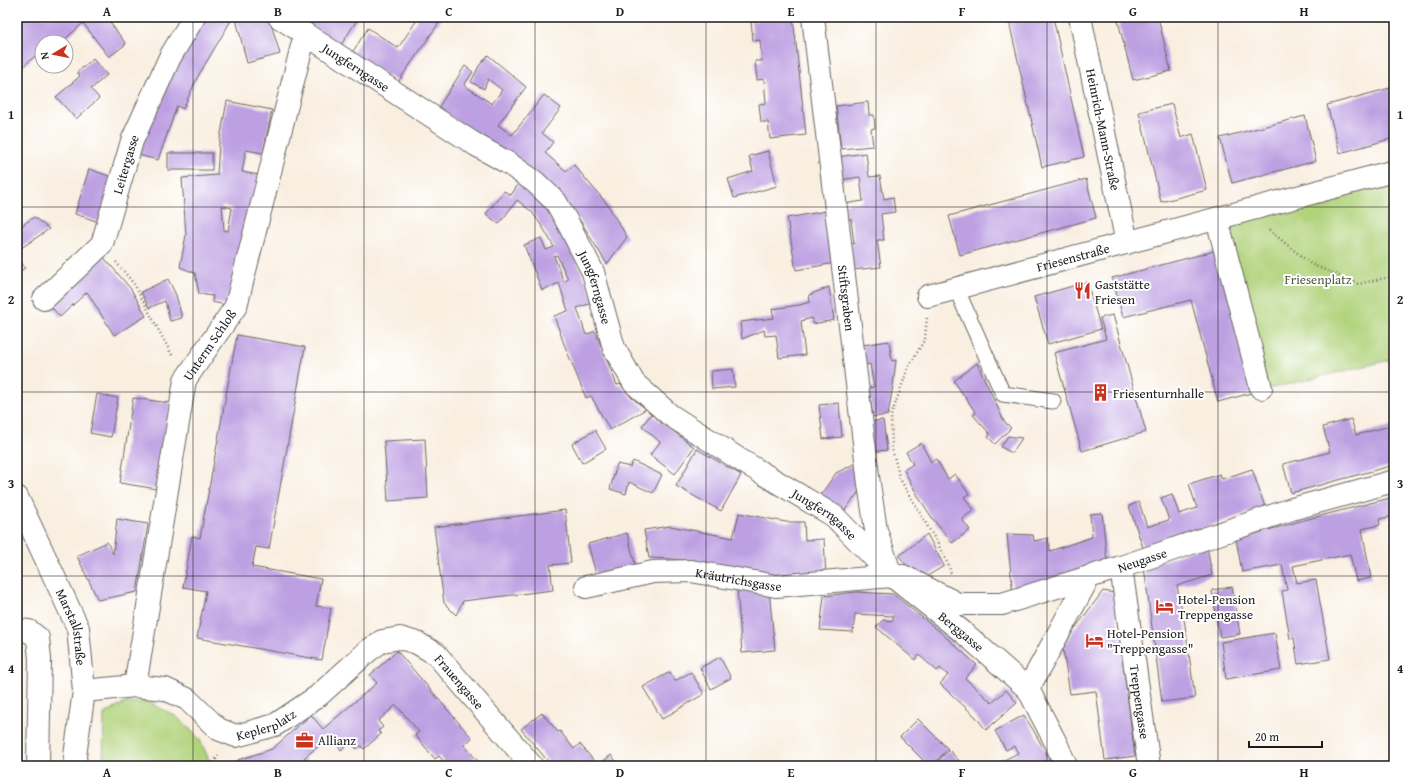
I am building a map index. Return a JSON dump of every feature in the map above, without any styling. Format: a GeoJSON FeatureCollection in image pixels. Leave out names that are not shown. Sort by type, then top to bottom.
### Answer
{"type":"FeatureCollection","features":[{"type":"Feature","properties":{"kind":"street","name":"Leitergasse"},"geometry":{"type":"LineString","coordinates":[[102,244],[132,141],[170,57],[194,17]]}},
{"type":"Feature","properties":{"kind":"street","name":"Jungferngasse"},"geometry":{"type":"LineString","coordinates":[[279,17],[508,163],[535,182],[556,202],[593,272],[614,348],[634,383],[670,415],[742,461],[834,516],[892,576]]}},
{"type":"Feature","properties":{"kind":"street","name":"Stiftsgraben"},"geometry":{"type":"LineString","coordinates":[[813,17],[869,484],[876,530],[892,576]]}},
{"type":"Feature","properties":{"kind":"street","name":"Heinrich-Mann-Straße"},"geometry":{"type":"LineString","coordinates":[[1080,17],[1127,242]]}},
{"type":"Feature","properties":{"kind":"street","name":"Unterm Schloß"},"geometry":{"type":"LineString","coordinates":[[135,686],[185,380],[236,306],[305,34]]}},
{"type":"Feature","properties":{"kind":"street","name":"Friesenstraße"},"geometry":{"type":"LineString","coordinates":[[928,296],[1394,171]]}},
{"type":"Feature","properties":{"kind":"street"},"geometry":{"type":"LineString","coordinates":[[1217,219],[1260,388]]}},
{"type":"Feature","properties":{"kind":"street"},"geometry":{"type":"LineString","coordinates":[[44,298],[102,244]]}},
{"type":"Feature","properties":{"kind":"street","name":"Neugasse"},"geometry":{"type":"LineString","coordinates":[[892,576],[903,576],[958,604],[1002,604],[1122,567],[1292,509],[1394,481]]}},
{"type":"Feature","properties":{"kind":"street","name":"Marstallstraße"},"geometry":{"type":"LineString","coordinates":[[17,497],[78,628],[84,691],[75,756],[76,766]]}},
{"type":"Feature","properties":{"kind":"street","name":"Treppengasse"},"geometry":{"type":"LineString","coordinates":[[1122,567],[1149,766]]}},
{"type":"Feature","properties":{"kind":"street","name":"Kräutrichsgasse"},"geometry":{"type":"LineString","coordinates":[[586,587],[653,572],[690,571],[776,586],[892,576]]}},
{"type":"Feature","properties":{"kind":"street","name":"Berggasse"},"geometry":{"type":"LineString","coordinates":[[892,576],[964,633],[1028,689],[1056,743],[1066,766]]}},
{"type":"Feature","properties":{"kind":"street"},"geometry":{"type":"LineString","coordinates":[[1028,689],[1089,577]]}},
{"type":"Feature","properties":{"kind":"street"},"geometry":{"type":"LineString","coordinates":[[17,630],[29,631],[38,638],[40,658],[38,766]]}},
{"type":"Feature","properties":{"kind":"street","name":"Frauengasse"},"geometry":{"type":"LineString","coordinates":[[368,651],[382,641],[400,638],[417,643],[436,654],[532,766]]}},
{"type":"Feature","properties":{"kind":"street","name":"Keplerplatz"},"geometry":{"type":"LineString","coordinates":[[84,691],[135,686],[166,689],[187,699],[218,729],[236,736],[275,725],[318,696],[368,651]]}},
{"type":"Feature","properties":{"kind":"lane"},"geometry":{"type":"LineString","coordinates":[[956,288],[1003,394],[1053,401]]}},
{"type":"Feature","properties":{"kind":"path"},"geometry":{"type":"LineString","coordinates":[[1248,210],[1273,234],[1311,264],[1358,284],[1394,276]]}},
{"type":"Feature","properties":{"kind":"path"},"geometry":{"type":"LineString","coordinates":[[102,244],[134,284],[185,380]]}},
{"type":"Feature","properties":{"kind":"path"},"geometry":{"type":"LineString","coordinates":[[928,296],[925,339],[908,368],[891,416],[892,449],[900,479],[938,544],[949,566],[958,604]]}},
{"type":"Feature","properties":{"kind":"green space","name":"Friesenplatz"},"geometry":{"type":"Polygon","coordinates":[[[1394,182],[1394,359],[1268,389],[1223,221],[1394,182]]]}},
{"type":"Feature","properties":{"kind":"green space"},"geometry":{"type":"Polygon","coordinates":[[[149,702],[177,717],[199,738],[211,766],[103,766],[104,714],[125,703],[149,702]]]}},
{"type":"Feature","properties":{"kind":"building"},"geometry":{"type":"Polygon","coordinates":[[[17,17],[106,17],[126,44],[109,57],[83,23],[71,34],[34,34],[34,57],[17,72],[17,17]]]}},
{"type":"Feature","properties":{"kind":"building"},"geometry":{"type":"Polygon","coordinates":[[[202,17],[233,17],[197,78],[183,109],[177,106],[158,160],[138,155],[158,98],[202,17]]]}},
{"type":"Feature","properties":{"kind":"building"},"geometry":{"type":"Polygon","coordinates":[[[242,17],[269,17],[280,54],[247,63],[236,19],[242,17]]]}},
{"type":"Feature","properties":{"kind":"building"},"geometry":{"type":"Polygon","coordinates":[[[318,17],[359,17],[341,45],[312,26],[318,17]]]}},
{"type":"Feature","properties":{"kind":"building"},"geometry":{"type":"Polygon","coordinates":[[[419,17],[443,17],[398,82],[352,53],[368,28],[398,48],[419,17]]]}},
{"type":"Feature","properties":{"kind":"building"},"geometry":{"type":"Polygon","coordinates":[[[757,17],[793,17],[806,135],[770,139],[768,122],[761,122],[759,104],[766,103],[764,79],[757,80],[755,61],[762,61],[760,40],[753,41],[751,21],[757,21],[757,17]]]}},
{"type":"Feature","properties":{"kind":"building"},"geometry":{"type":"Polygon","coordinates":[[[1008,17],[1053,17],[1084,157],[1042,167],[1008,17]]]}},
{"type":"Feature","properties":{"kind":"building"},"geometry":{"type":"Polygon","coordinates":[[[1117,17],[1158,17],[1171,71],[1133,80],[1117,17]]]}},
{"type":"Feature","properties":{"kind":"building"},"geometry":{"type":"Polygon","coordinates":[[[488,55],[526,87],[498,125],[512,135],[544,95],[561,108],[542,133],[553,142],[545,153],[566,171],[574,165],[607,204],[627,237],[607,264],[581,222],[550,185],[438,108],[465,66],[473,72],[464,85],[492,104],[502,90],[488,79],[484,89],[471,82],[479,66],[488,55]]]}},
{"type":"Feature","properties":{"kind":"building"},"geometry":{"type":"Polygon","coordinates":[[[93,59],[107,75],[91,89],[99,98],[76,119],[56,97],[80,76],[77,72],[93,59]]]}},
{"type":"Feature","properties":{"kind":"building"},"geometry":{"type":"Polygon","coordinates":[[[1394,87],[1394,138],[1340,153],[1327,105],[1394,87]]]}},
{"type":"Feature","properties":{"kind":"building"},"geometry":{"type":"Polygon","coordinates":[[[227,101],[272,110],[263,153],[246,150],[242,172],[259,175],[226,305],[212,302],[213,296],[199,294],[195,273],[180,267],[186,235],[182,178],[217,175],[219,144],[227,101]],[[222,206],[224,230],[228,231],[232,208],[222,206]]]}},
{"type":"Feature","properties":{"kind":"building"},"geometry":{"type":"Polygon","coordinates":[[[868,102],[869,115],[874,115],[875,128],[871,129],[873,146],[841,149],[836,106],[868,102]]]}},
{"type":"Feature","properties":{"kind":"building"},"geometry":{"type":"Polygon","coordinates":[[[1172,104],[1181,138],[1193,134],[1207,190],[1161,202],[1139,112],[1172,104]]]}},
{"type":"Feature","properties":{"kind":"building"},"geometry":{"type":"Polygon","coordinates":[[[1305,116],[1316,161],[1232,183],[1220,138],[1305,116]]]}},
{"type":"Feature","properties":{"kind":"building"},"geometry":{"type":"Polygon","coordinates":[[[768,151],[777,186],[734,198],[728,179],[753,171],[749,156],[768,151]]]}},
{"type":"Feature","properties":{"kind":"building"},"geometry":{"type":"Polygon","coordinates":[[[168,153],[212,153],[212,170],[168,170],[168,153]]]}},
{"type":"Feature","properties":{"kind":"building"},"geometry":{"type":"Polygon","coordinates":[[[866,153],[869,177],[880,176],[884,199],[893,197],[895,212],[881,214],[884,240],[877,240],[881,267],[852,270],[848,244],[854,244],[851,219],[846,220],[844,204],[863,201],[860,177],[840,180],[837,157],[866,153]]]}},
{"type":"Feature","properties":{"kind":"building"},"geometry":{"type":"Polygon","coordinates":[[[89,169],[112,177],[99,222],[75,214],[89,169]]]}},
{"type":"Feature","properties":{"kind":"building"},"geometry":{"type":"Polygon","coordinates":[[[1086,179],[1096,218],[960,255],[949,216],[1086,179]]]}},
{"type":"Feature","properties":{"kind":"building"},"geometry":{"type":"Polygon","coordinates":[[[519,183],[546,202],[560,223],[595,302],[577,308],[586,335],[595,331],[617,385],[620,384],[632,398],[646,409],[610,430],[591,396],[586,398],[554,316],[568,311],[559,283],[542,290],[524,245],[541,238],[546,250],[554,247],[545,231],[532,212],[517,200],[499,224],[486,214],[504,191],[511,195],[519,183]],[[557,255],[554,256],[564,282],[568,279],[557,255]]]}},
{"type":"Feature","properties":{"kind":"building"},"geometry":{"type":"Polygon","coordinates":[[[826,211],[835,263],[796,270],[787,218],[826,211]]]}},
{"type":"Feature","properties":{"kind":"building"},"geometry":{"type":"Polygon","coordinates":[[[34,217],[49,229],[17,251],[17,229],[34,217]]]}},
{"type":"Feature","properties":{"kind":"building"},"geometry":{"type":"Polygon","coordinates":[[[1218,250],[1255,392],[1218,402],[1191,300],[1123,317],[1112,278],[1218,250]]]}},
{"type":"Feature","properties":{"kind":"building"},"geometry":{"type":"Polygon","coordinates":[[[100,253],[131,289],[146,316],[114,335],[87,292],[60,317],[47,302],[100,253]]]}},
{"type":"Feature","properties":{"kind":"building"},"geometry":{"type":"Polygon","coordinates":[[[17,257],[25,268],[17,273],[17,257]]]}},
{"type":"Feature","properties":{"kind":"building"},"geometry":{"type":"Polygon","coordinates":[[[168,279],[176,295],[182,318],[170,321],[165,301],[149,308],[141,292],[168,279]]]}},
{"type":"Feature","properties":{"kind":"building"},"geometry":{"type":"Polygon","coordinates":[[[1087,282],[1101,329],[1048,344],[1034,297],[1087,282]]]}},
{"type":"Feature","properties":{"kind":"building"},"geometry":{"type":"Polygon","coordinates":[[[829,287],[834,320],[813,324],[812,318],[801,321],[805,355],[779,358],[776,335],[765,336],[764,330],[742,339],[740,322],[774,318],[772,309],[810,302],[809,295],[829,287]]]}},
{"type":"Feature","properties":{"kind":"building","name":"Friesenturnhalle"},"geometry":{"type":"Polygon","coordinates":[[[1113,315],[1146,432],[1082,451],[1054,353],[1106,339],[1100,318],[1113,315]]]}},
{"type":"Feature","properties":{"kind":"building"},"geometry":{"type":"Polygon","coordinates":[[[237,335],[305,347],[269,549],[256,547],[252,567],[321,579],[316,606],[331,608],[322,660],[197,638],[206,591],[183,587],[192,536],[200,538],[237,335]]]}},
{"type":"Feature","properties":{"kind":"building"},"geometry":{"type":"Polygon","coordinates":[[[889,341],[892,361],[896,360],[888,415],[873,417],[869,388],[874,387],[870,364],[865,365],[862,345],[889,341]]]}},
{"type":"Feature","properties":{"kind":"building"},"geometry":{"type":"Polygon","coordinates":[[[977,363],[1004,421],[1011,428],[995,444],[988,437],[990,434],[973,415],[976,413],[954,381],[977,363]]]}},
{"type":"Feature","properties":{"kind":"building"},"geometry":{"type":"Polygon","coordinates":[[[733,369],[735,387],[712,389],[711,371],[733,369]]]}},
{"type":"Feature","properties":{"kind":"building"},"geometry":{"type":"Polygon","coordinates":[[[97,394],[118,398],[111,437],[90,433],[97,394]]]}},
{"type":"Feature","properties":{"kind":"building"},"geometry":{"type":"Polygon","coordinates":[[[133,398],[170,403],[157,489],[120,483],[133,398]]]}},
{"type":"Feature","properties":{"kind":"building"},"geometry":{"type":"Polygon","coordinates":[[[839,403],[842,437],[823,439],[819,405],[839,403]]]}},
{"type":"Feature","properties":{"kind":"building"},"geometry":{"type":"Polygon","coordinates":[[[651,414],[694,447],[675,474],[650,455],[660,442],[642,426],[651,414]]]}},
{"type":"Feature","properties":{"kind":"building"},"geometry":{"type":"Polygon","coordinates":[[[1351,419],[1356,435],[1394,425],[1394,465],[1291,493],[1283,464],[1330,452],[1323,427],[1351,419]]]}},
{"type":"Feature","properties":{"kind":"building"},"geometry":{"type":"Polygon","coordinates":[[[883,420],[887,450],[871,452],[867,422],[883,420]]]}},
{"type":"Feature","properties":{"kind":"building"},"geometry":{"type":"Polygon","coordinates":[[[595,430],[606,449],[582,463],[572,444],[595,430]]]}},
{"type":"Feature","properties":{"kind":"building"},"geometry":{"type":"Polygon","coordinates":[[[1008,436],[1022,438],[1012,453],[1001,447],[1008,436]]]}},
{"type":"Feature","properties":{"kind":"building"},"geometry":{"type":"Polygon","coordinates":[[[425,439],[428,498],[388,501],[384,441],[425,439]]]}},
{"type":"Feature","properties":{"kind":"building"},"geometry":{"type":"Polygon","coordinates":[[[921,443],[931,462],[936,459],[948,479],[955,474],[969,494],[964,497],[974,510],[962,519],[970,530],[952,543],[919,498],[904,470],[913,464],[906,452],[921,443]]]}},
{"type":"Feature","properties":{"kind":"building"},"geometry":{"type":"Polygon","coordinates":[[[697,449],[741,475],[721,511],[676,486],[697,449]]]}},
{"type":"Feature","properties":{"kind":"building"},"geometry":{"type":"Polygon","coordinates":[[[633,461],[662,475],[653,493],[629,482],[626,494],[610,489],[617,464],[630,467],[633,461]]]}},
{"type":"Feature","properties":{"kind":"building"},"geometry":{"type":"Polygon","coordinates":[[[856,463],[860,490],[840,517],[817,500],[836,473],[856,463]]]}},
{"type":"Feature","properties":{"kind":"building"},"geometry":{"type":"Polygon","coordinates":[[[1252,469],[1265,507],[1143,548],[1129,506],[1139,502],[1147,527],[1169,520],[1161,498],[1172,494],[1179,514],[1197,508],[1189,484],[1220,474],[1222,479],[1252,469]]]}},
{"type":"Feature","properties":{"kind":"building"},"geometry":{"type":"Polygon","coordinates":[[[1394,497],[1394,516],[1379,519],[1380,525],[1362,529],[1371,578],[1356,581],[1350,554],[1293,566],[1297,583],[1316,580],[1330,659],[1298,664],[1294,638],[1290,639],[1282,591],[1287,590],[1282,565],[1242,572],[1236,539],[1394,497]]]}},
{"type":"Feature","properties":{"kind":"building"},"geometry":{"type":"Polygon","coordinates":[[[565,510],[571,563],[550,565],[553,590],[463,601],[456,615],[444,603],[434,527],[565,510]]]}},
{"type":"Feature","properties":{"kind":"building"},"geometry":{"type":"Polygon","coordinates":[[[739,513],[786,522],[804,522],[805,540],[824,539],[826,577],[775,578],[692,560],[649,558],[644,530],[670,526],[733,538],[739,513]]]}},
{"type":"Feature","properties":{"kind":"building"},"geometry":{"type":"Polygon","coordinates":[[[1102,513],[1107,561],[1013,595],[1007,534],[1033,535],[1034,541],[1048,538],[1050,551],[1092,537],[1090,514],[1102,513]]]}},
{"type":"Feature","properties":{"kind":"building"},"geometry":{"type":"Polygon","coordinates":[[[117,519],[148,524],[137,592],[98,600],[77,556],[107,542],[113,554],[117,519]]]}},
{"type":"Feature","properties":{"kind":"building"},"geometry":{"type":"Polygon","coordinates":[[[627,533],[636,567],[597,578],[588,544],[627,533]]]}},
{"type":"Feature","properties":{"kind":"building"},"geometry":{"type":"Polygon","coordinates":[[[927,534],[944,566],[919,581],[899,556],[927,534]]]}},
{"type":"Feature","properties":{"kind":"building"},"geometry":{"type":"Polygon","coordinates":[[[1207,546],[1212,575],[1177,586],[1185,625],[1195,698],[1162,702],[1144,567],[1207,546]]]}},
{"type":"Feature","properties":{"kind":"building"},"geometry":{"type":"Polygon","coordinates":[[[1232,587],[1240,634],[1220,637],[1212,590],[1232,587]]]}},
{"type":"Feature","properties":{"kind":"building"},"geometry":{"type":"Polygon","coordinates":[[[737,588],[769,591],[775,650],[742,653],[737,588]]]}},
{"type":"Feature","properties":{"kind":"building","name":"Hotel-Pension \"Treppengasse\""},"geometry":{"type":"Polygon","coordinates":[[[1103,591],[1114,593],[1135,756],[1105,760],[1096,691],[1070,694],[1063,649],[1073,631],[1103,591]]]}},
{"type":"Feature","properties":{"kind":"building"},"geometry":{"type":"Polygon","coordinates":[[[856,592],[893,594],[939,631],[977,665],[965,678],[992,703],[1006,690],[1017,703],[986,730],[976,717],[940,684],[948,675],[940,668],[937,671],[919,655],[915,660],[876,627],[883,620],[893,621],[893,616],[855,614],[853,632],[820,630],[824,596],[856,592]]]}},
{"type":"Feature","properties":{"kind":"building"},"geometry":{"type":"Polygon","coordinates":[[[1275,633],[1281,670],[1226,679],[1221,642],[1275,633]]]}},
{"type":"Feature","properties":{"kind":"building"},"geometry":{"type":"Polygon","coordinates":[[[397,651],[472,738],[464,745],[482,766],[439,766],[444,762],[439,756],[435,759],[415,735],[419,732],[396,705],[378,721],[383,727],[378,731],[381,734],[364,749],[361,746],[357,749],[351,742],[341,750],[330,736],[304,758],[311,766],[240,766],[238,760],[272,749],[311,715],[323,729],[377,683],[370,675],[397,651]]]}},
{"type":"Feature","properties":{"kind":"building"},"geometry":{"type":"Polygon","coordinates":[[[720,657],[731,678],[711,689],[700,668],[720,657]]]}},
{"type":"Feature","properties":{"kind":"building"},"geometry":{"type":"Polygon","coordinates":[[[670,672],[675,681],[691,672],[704,694],[662,719],[643,687],[670,672]]]}},
{"type":"Feature","properties":{"kind":"building"},"geometry":{"type":"Polygon","coordinates":[[[542,713],[558,732],[560,731],[574,749],[580,744],[598,766],[552,766],[521,729],[542,713]]]}},
{"type":"Feature","properties":{"kind":"building"},"geometry":{"type":"Polygon","coordinates":[[[1024,715],[1053,766],[1005,766],[1002,761],[1018,753],[1014,746],[1006,750],[995,731],[1024,715]]]}},
{"type":"Feature","properties":{"kind":"building"},"geometry":{"type":"Polygon","coordinates":[[[918,719],[948,749],[931,766],[929,766],[900,737],[918,719]]]}},
{"type":"Feature","properties":{"kind":"building"},"geometry":{"type":"Polygon","coordinates":[[[949,750],[964,766],[937,766],[935,764],[949,750]]]}},
{"type":"Feature","properties":{"kind":"building"},"geometry":{"type":"Polygon","coordinates":[[[611,755],[620,766],[598,766],[611,755]]]}},
{"type":"Feature","properties":{"kind":"place","name":"Gaststätte Friesen"},"geometry":{"type":"Point","coordinates":[1082,291]}},
{"type":"Feature","properties":{"kind":"place","name":"Friesenturnhalle"},"geometry":{"type":"Point","coordinates":[1100,393]}},
{"type":"Feature","properties":{"kind":"place","name":"Hotel-Pension Treppengasse"},"geometry":{"type":"Point","coordinates":[1165,606]}},
{"type":"Feature","properties":{"kind":"place","name":"Hotel-Pension \"Treppengasse\""},"geometry":{"type":"Point","coordinates":[1094,640]}},
{"type":"Feature","properties":{"kind":"place","name":"Allianz"},"geometry":{"type":"Point","coordinates":[305,740]}}]}
